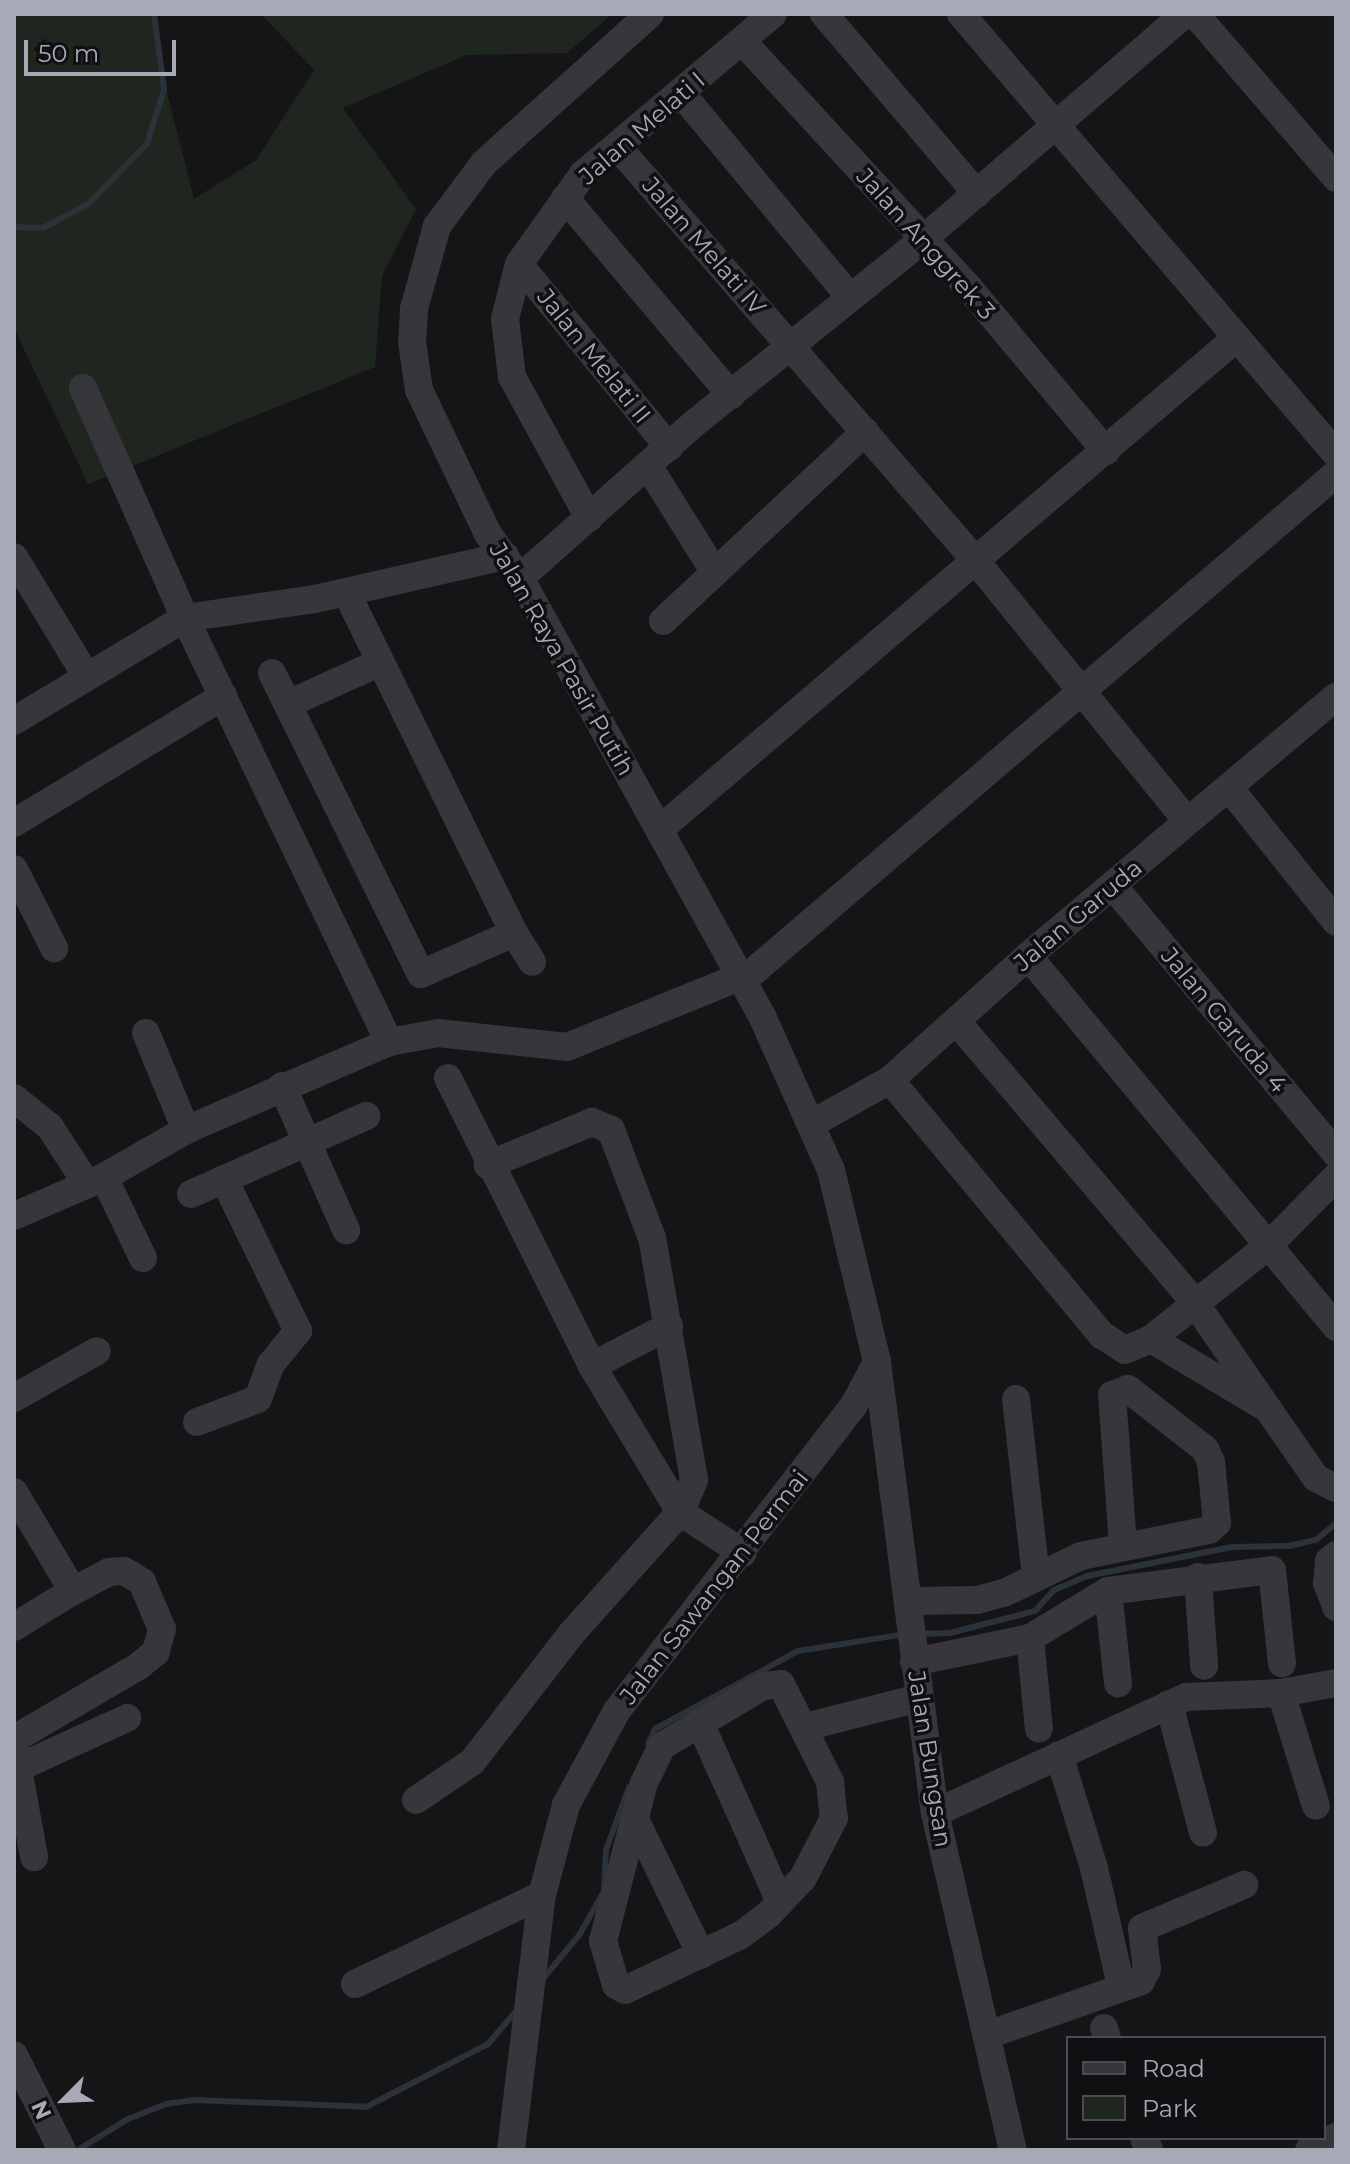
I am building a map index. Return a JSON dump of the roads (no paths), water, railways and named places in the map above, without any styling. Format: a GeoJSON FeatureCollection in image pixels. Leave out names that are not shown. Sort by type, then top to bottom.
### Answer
{"type":"FeatureCollection","features":[{"type":"Feature","properties":{"kind":"street","name":"Jalan Raya Pasir Putih"},"geometry":{"type":"LineString","coordinates":[[650,14],[484,163],[437,226],[424,264],[412,342],[419,390],[488,534],[512,567],[660,829],[741,978],[813,1123],[842,1209],[877,1362]]}},
{"type":"Feature","properties":{"kind":"street","name":"Jalan Melati I"},"geometry":{"type":"LineString","coordinates":[[589,518],[522,404],[512,377],[505,319],[519,264],[583,174],[773,14]]}},
{"type":"Feature","properties":{"kind":"street"},"geometry":{"type":"LineString","coordinates":[[824,14],[977,194]]}},
{"type":"Feature","properties":{"kind":"street"},"geometry":{"type":"LineString","coordinates":[[961,14],[1055,122],[1234,340],[1336,454]]}},
{"type":"Feature","properties":{"kind":"street"},"geometry":{"type":"LineString","coordinates":[[14,721],[185,618],[512,567],[589,518],[731,395],[977,194],[1055,122],[1185,14]]}},
{"type":"Feature","properties":{"kind":"street"},"geometry":{"type":"LineString","coordinates":[[1195,14],[1336,178]]}},
{"type":"Feature","properties":{"kind":"street","name":"Jalan Anggrek 3"},"geometry":{"type":"LineString","coordinates":[[742,41],[922,240],[1106,451]]}},
{"type":"Feature","properties":{"kind":"street"},"geometry":{"type":"LineString","coordinates":[[681,93],[850,297]]}},
{"type":"Feature","properties":{"kind":"street","name":"Jalan Melati IV"},"geometry":{"type":"LineString","coordinates":[[617,146],[975,560],[1187,821]]}},
{"type":"Feature","properties":{"kind":"street"},"geometry":{"type":"LineString","coordinates":[[565,198],[731,395]]}},
{"type":"Feature","properties":{"kind":"street","name":"Jalan Melati II"},"geometry":{"type":"LineString","coordinates":[[519,264],[659,457],[714,571]]}},
{"type":"Feature","properties":{"kind":"street"},"geometry":{"type":"LineString","coordinates":[[660,829],[1234,340]]}},
{"type":"Feature","properties":{"kind":"street"},"geometry":{"type":"LineString","coordinates":[[83,388],[185,618],[389,1042]]}},
{"type":"Feature","properties":{"kind":"street"},"geometry":{"type":"LineString","coordinates":[[663,621],[865,432]]}},
{"type":"Feature","properties":{"kind":"street"},"geometry":{"type":"LineString","coordinates":[[14,1216],[95,1180],[186,1130],[389,1042],[438,1033],[567,1047],[741,978],[1336,474]]}},
{"type":"Feature","properties":{"kind":"street"},"geometry":{"type":"LineString","coordinates":[[14,557],[87,677]]}},
{"type":"Feature","properties":{"kind":"street"},"geometry":{"type":"LineString","coordinates":[[347,593],[514,933],[532,962]]}},
{"type":"Feature","properties":{"kind":"street"},"geometry":{"type":"LineString","coordinates":[[288,704],[379,663]]}},
{"type":"Feature","properties":{"kind":"street"},"geometry":{"type":"LineString","coordinates":[[272,673],[421,974],[514,933]]}},
{"type":"Feature","properties":{"kind":"street"},"geometry":{"type":"LineString","coordinates":[[14,823],[224,696]]}},
{"type":"Feature","properties":{"kind":"street","name":"Jalan Garuda"},"geometry":{"type":"LineString","coordinates":[[813,1123],[890,1080],[1028,956],[1335,698]]}},
{"type":"Feature","properties":{"kind":"street"},"geometry":{"type":"LineString","coordinates":[[1230,789],[1336,922]]}},
{"type":"Feature","properties":{"kind":"street"},"geometry":{"type":"LineString","coordinates":[[14,869],[54,948]]}},
{"type":"Feature","properties":{"kind":"street","name":"Jalan Garuda 4"},"geometry":{"type":"LineString","coordinates":[[1113,886],[1336,1154]]}},
{"type":"Feature","properties":{"kind":"street"},"geometry":{"type":"LineString","coordinates":[[1028,956],[1336,1327]]}},
{"type":"Feature","properties":{"kind":"street"},"geometry":{"type":"LineString","coordinates":[[957,1022],[1195,1303],[1316,1478],[1336,1488]]}},
{"type":"Feature","properties":{"kind":"street"},"geometry":{"type":"LineString","coordinates":[[146,1033],[186,1130]]}},
{"type":"Feature","properties":{"kind":"street"},"geometry":{"type":"LineString","coordinates":[[448,1078],[488,1165],[592,1366],[680,1512],[743,1553]]}},
{"type":"Feature","properties":{"kind":"street"},"geometry":{"type":"LineString","coordinates":[[890,1080],[1102,1335],[1125,1350],[1151,1339],[1268,1246],[1336,1177]]}},
{"type":"Feature","properties":{"kind":"street"},"geometry":{"type":"LineString","coordinates":[[282,1086],[346,1230]]}},
{"type":"Feature","properties":{"kind":"street"},"geometry":{"type":"LineString","coordinates":[[14,1098],[50,1127],[95,1180],[143,1258]]}},
{"type":"Feature","properties":{"kind":"street"},"geometry":{"type":"LineString","coordinates":[[191,1194],[306,1139],[366,1116]]}},
{"type":"Feature","properties":{"kind":"street"},"geometry":{"type":"LineString","coordinates":[[416,1800],[472,1762],[572,1633],[680,1512],[694,1480],[652,1238],[611,1130],[603,1123],[592,1122],[488,1165]]}},
{"type":"Feature","properties":{"kind":"street"},"geometry":{"type":"LineString","coordinates":[[197,1422],[258,1399],[271,1364],[298,1331],[224,1179]]}},
{"type":"Feature","properties":{"kind":"street"},"geometry":{"type":"LineString","coordinates":[[592,1366],[669,1326]]}},
{"type":"Feature","properties":{"kind":"street"},"geometry":{"type":"LineString","coordinates":[[1151,1339],[1268,1409]]}},
{"type":"Feature","properties":{"kind":"street"},"geometry":{"type":"LineString","coordinates":[[14,1398],[97,1351]]}},
{"type":"Feature","properties":{"kind":"street","name":"Jalan Sawangan Permai"},"geometry":{"type":"LineString","coordinates":[[511,2150],[529,2025],[542,1895],[566,1805],[616,1712],[677,1628],[743,1553],[853,1407],[877,1362]]}},
{"type":"Feature","properties":{"kind":"street","name":"Jalan Bungsan"},"geometry":{"type":"LineString","coordinates":[[877,1362],[935,1813],[1013,2150]]}},
{"type":"Feature","properties":{"kind":"street"},"geometry":{"type":"LineString","coordinates":[[911,1610],[977,1600],[1036,1578],[1081,1556],[1209,1530],[1218,1513],[1205,1449],[1128,1389],[1112,1395],[1123,1546]]}},
{"type":"Feature","properties":{"kind":"street"},"geometry":{"type":"LineString","coordinates":[[1016,1399],[1036,1578]]}},
{"type":"Feature","properties":{"kind":"street"},"geometry":{"type":"LineString","coordinates":[[14,1492],[73,1591]]}},
{"type":"Feature","properties":{"kind":"street"},"geometry":{"type":"LineString","coordinates":[[1336,1555],[1327,1571],[1336,1607]]}},
{"type":"Feature","properties":{"kind":"street"},"geometry":{"type":"LineString","coordinates":[[914,1656],[1030,1638],[1108,1591],[1198,1577],[1272,1570],[1282,1663]]}},
{"type":"Feature","properties":{"kind":"street"},"geometry":{"type":"LineString","coordinates":[[14,1627],[109,1572],[124,1571],[142,1582],[162,1629],[156,1652],[14,1739]]}},
{"type":"Feature","properties":{"kind":"street"},"geometry":{"type":"LineString","coordinates":[[1198,1577],[1204,1666]]}},
{"type":"Feature","properties":{"kind":"street"},"geometry":{"type":"LineString","coordinates":[[1108,1591],[1118,1683]]}},
{"type":"Feature","properties":{"kind":"street"},"geometry":{"type":"LineString","coordinates":[[1030,1638],[1039,1729]]}},
{"type":"Feature","properties":{"kind":"street"},"geometry":{"type":"LineString","coordinates":[[935,1813],[1186,1697],[1281,1693],[1336,1683]]}},
{"type":"Feature","properties":{"kind":"street"},"geometry":{"type":"LineString","coordinates":[[781,1684],[805,1727],[830,1782],[834,1818],[803,1878],[741,1935],[633,1990],[616,1985],[603,1941],[635,1819],[662,1746],[763,1686],[781,1684]]}},
{"type":"Feature","properties":{"kind":"street"},"geometry":{"type":"LineString","coordinates":[[1281,1693],[1316,1806]]}},
{"type":"Feature","properties":{"kind":"street"},"geometry":{"type":"LineString","coordinates":[[805,1727],[919,1698]]}},
{"type":"Feature","properties":{"kind":"street"},"geometry":{"type":"LineString","coordinates":[[1169,1704],[1203,1833]]}},
{"type":"Feature","properties":{"kind":"street"},"geometry":{"type":"LineString","coordinates":[[34,1857],[17,1757],[127,1718]]}},
{"type":"Feature","properties":{"kind":"street"},"geometry":{"type":"LineString","coordinates":[[700,1723],[780,1902]]}},
{"type":"Feature","properties":{"kind":"street"},"geometry":{"type":"LineString","coordinates":[[1059,1755],[1094,1868],[1118,1973]]}},
{"type":"Feature","properties":{"kind":"street"},"geometry":{"type":"LineString","coordinates":[[635,1819],[701,1955]]}},
{"type":"Feature","properties":{"kind":"street"},"geometry":{"type":"LineString","coordinates":[[988,2035],[1141,1981],[1147,1969],[1142,1928],[1244,1885]]}},
{"type":"Feature","properties":{"kind":"street"},"geometry":{"type":"LineString","coordinates":[[355,1984],[542,1895]]}},
{"type":"Feature","properties":{"kind":"street"},"geometry":{"type":"LineString","coordinates":[[14,2055],[62,2146]]}},
{"type":"Feature","properties":{"kind":"street"},"geometry":{"type":"LineString","coordinates":[[1309,2150],[1336,2137]]}},
{"type":"Feature","properties":{"kind":"waterway"},"geometry":{"type":"LineString","coordinates":[[14,227],[43,228],[88,204],[147,144],[164,89],[154,14]]}},
{"type":"Feature","properties":{"kind":"waterway"},"geometry":{"type":"LineString","coordinates":[[921,1634],[950,1633],[1035,1611],[1054,1590],[1087,1576],[1232,1547],[1289,1546],[1316,1540],[1336,1523]]}},
{"type":"Feature","properties":{"kind":"waterway"},"geometry":{"type":"LineString","coordinates":[[648,1744],[655,1729],[798,1651],[905,1634]]}},
{"type":"Feature","properties":{"kind":"waterway"},"geometry":{"type":"LineString","coordinates":[[542,1980],[580,1934],[604,1891],[606,1850],[629,1787]]}},
{"type":"Feature","properties":{"kind":"waterway"},"geometry":{"type":"LineString","coordinates":[[78,2150],[128,2119],[166,2104],[195,2100],[366,2107],[488,2044],[517,2010]]}}]}
